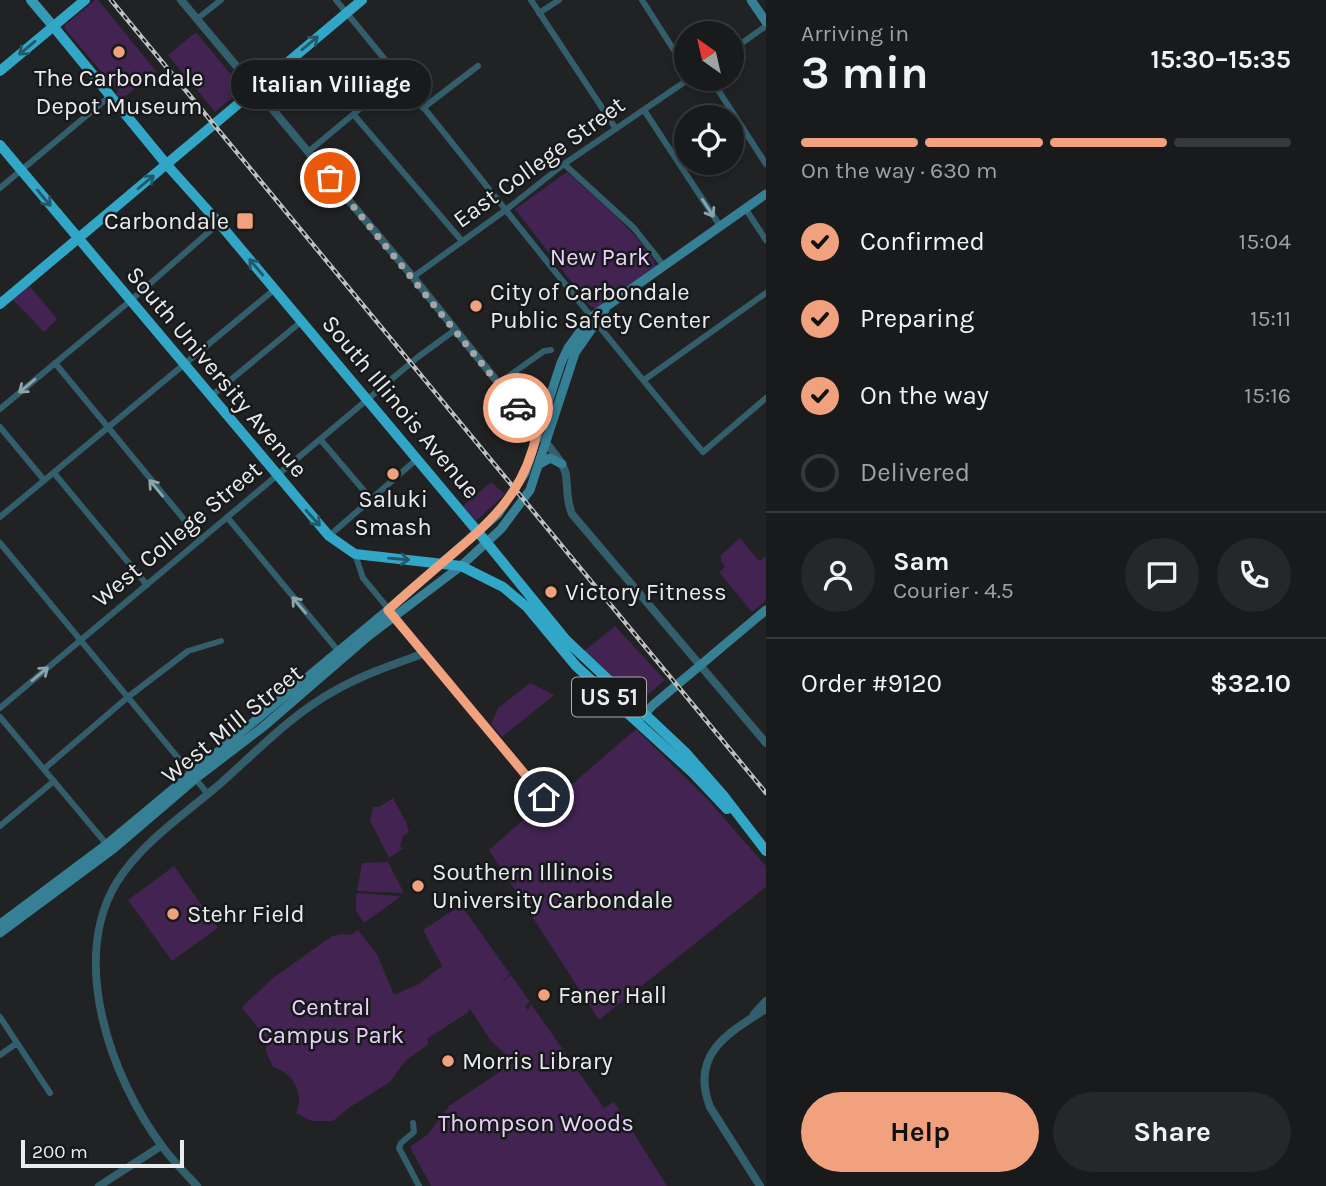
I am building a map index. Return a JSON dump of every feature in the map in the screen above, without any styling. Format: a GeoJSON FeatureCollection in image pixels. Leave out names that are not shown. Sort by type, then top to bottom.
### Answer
{"type":"FeatureCollection","features":[{"type":"Feature","properties":{"kind":"highway"},"geometry":{"type":"LineString","coordinates":[[0,71],[85,0]]}},
{"type":"Feature","properties":{"kind":"highway"},"geometry":{"type":"LineString","coordinates":[[0,304],[362,0]]}},
{"type":"Feature","properties":{"kind":"highway","name":"South Illinois Avenue"},"geometry":{"type":"LineString","coordinates":[[53,26],[566,640],[641,718]]}},
{"type":"Feature","properties":{"kind":"highway","name":"South University Avenue"},"geometry":{"type":"LineString","coordinates":[[0,145],[276,475],[329,536],[355,554]]}},
{"type":"Feature","properties":{"kind":"highway","name":"South Illinois Avenue"},"geometry":{"type":"LineString","coordinates":[[355,554],[461,566],[488,578],[512,594],[527,607],[576,666],[707,776],[766,851]]}},
{"type":"Feature","properties":{"kind":"main road","name":"US 51"},"geometry":{"type":"LineString","coordinates":[[31,0],[53,26]]}},
{"type":"Feature","properties":{"kind":"main road"},"geometry":{"type":"LineString","coordinates":[[751,0],[766,24]]}},
{"type":"Feature","properties":{"kind":"main road"},"geometry":{"type":"LineString","coordinates":[[593,321],[610,303],[766,194]]}},
{"type":"Feature","properties":{"kind":"main road","name":"West Mill Street"},"geometry":{"type":"LineString","coordinates":[[0,933],[109,847],[192,776],[262,727],[498,514],[519,484],[531,459],[537,432],[568,348],[593,321]]}},
{"type":"Feature","properties":{"kind":"main road","name":"West Mill Street"},"geometry":{"type":"LineString","coordinates":[[391,613],[461,566],[513,516],[530,489],[568,369],[593,321]]}},
{"type":"Feature","properties":{"kind":"main road"},"geometry":{"type":"LineString","coordinates":[[524,415],[544,413]]}},
{"type":"Feature","properties":{"kind":"main road"},"geometry":{"type":"LineString","coordinates":[[538,465],[550,458],[562,464]]}},
{"type":"Feature","properties":{"kind":"main road"},"geometry":{"type":"LineString","coordinates":[[641,718],[766,610]]}},
{"type":"Feature","properties":{"kind":"main road","name":"West Mill Street"},"geometry":{"type":"LineString","coordinates":[[0,924],[109,847]]}},
{"type":"Feature","properties":{"kind":"street"},"geometry":{"type":"LineString","coordinates":[[181,0],[545,441],[566,474],[567,501],[572,514],[766,743]]}},
{"type":"Feature","properties":{"kind":"street"},"geometry":{"type":"LineString","coordinates":[[197,19],[221,0]]}},
{"type":"Feature","properties":{"kind":"street"},"geometry":{"type":"LineString","coordinates":[[336,0],[507,209],[593,321],[703,452],[766,398]]}},
{"type":"Feature","properties":{"kind":"street"},"geometry":{"type":"LineString","coordinates":[[531,0],[617,129]]}},
{"type":"Feature","properties":{"kind":"street"},"geometry":{"type":"LineString","coordinates":[[539,13],[559,0]]}},
{"type":"Feature","properties":{"kind":"street"},"geometry":{"type":"LineString","coordinates":[[642,0],[674,50]]}},
{"type":"Feature","properties":{"kind":"street"},"geometry":{"type":"LineString","coordinates":[[744,41],[766,24]]}},
{"type":"Feature","properties":{"kind":"street"},"geometry":{"type":"LineString","coordinates":[[423,108],[478,66]]}},
{"type":"Feature","properties":{"kind":"street"},"geometry":{"type":"LineString","coordinates":[[308,152],[398,77]]}},
{"type":"Feature","properties":{"kind":"street","name":"East College Street"},"geometry":{"type":"LineString","coordinates":[[412,277],[507,209],[564,164],[674,89]]}},
{"type":"Feature","properties":{"kind":"street"},"geometry":{"type":"LineString","coordinates":[[719,91],[766,164]]}},
{"type":"Feature","properties":{"kind":"street"},"geometry":{"type":"LineString","coordinates":[[0,188],[110,96]]}},
{"type":"Feature","properties":{"kind":"street"},"geometry":{"type":"LineString","coordinates":[[644,110],[720,226]]}},
{"type":"Feature","properties":{"kind":"street"},"geometry":{"type":"LineString","coordinates":[[354,115],[462,241]]}},
{"type":"Feature","properties":{"kind":"street"},"geometry":{"type":"LineString","coordinates":[[564,164],[634,228],[664,267]]}},
{"type":"Feature","properties":{"kind":"street"},"geometry":{"type":"LineString","coordinates":[[745,208],[766,240]]}},
{"type":"Feature","properties":{"kind":"street"},"geometry":{"type":"LineString","coordinates":[[0,409],[219,223]]}},
{"type":"Feature","properties":{"kind":"street"},"geometry":{"type":"LineString","coordinates":[[0,517],[275,289]]}},
{"type":"Feature","properties":{"kind":"street"},"geometry":{"type":"LineString","coordinates":[[644,380],[766,293]]}},
{"type":"Feature","properties":{"kind":"street"},"geometry":{"type":"LineString","coordinates":[[210,397],[302,321]]}},
{"type":"Feature","properties":{"kind":"street","name":"West College Street"},"geometry":{"type":"LineString","coordinates":[[0,708],[276,475],[455,330]]}},
{"type":"Feature","properties":{"kind":"street"},"geometry":{"type":"LineString","coordinates":[[499,383],[551,350]]}},
{"type":"Feature","properties":{"kind":"street"},"geometry":{"type":"LineString","coordinates":[[55,363],[201,540]]}},
{"type":"Feature","properties":{"kind":"street"},"geometry":{"type":"LineString","coordinates":[[0,427],[44,480]]}},
{"type":"Feature","properties":{"kind":"street"},"geometry":{"type":"LineString","coordinates":[[320,439],[371,499]]}},
{"type":"Feature","properties":{"kind":"street"},"geometry":{"type":"LineString","coordinates":[[329,536],[417,459]]}},
{"type":"Feature","properties":{"kind":"street"},"geometry":{"type":"LineString","coordinates":[[54,472],[147,585]]}},
{"type":"Feature","properties":{"kind":"street"},"geometry":{"type":"LineString","coordinates":[[227,517],[341,654]]}},
{"type":"Feature","properties":{"kind":"street"},"geometry":{"type":"LineString","coordinates":[[0,543],[208,794]]}},
{"type":"Feature","properties":{"kind":"street"},"geometry":{"type":"LineString","coordinates":[[355,554],[363,578],[544,797]]}},
{"type":"Feature","properties":{"kind":"street"},"geometry":{"type":"LineString","coordinates":[[44,769],[188,651],[221,641]]}},
{"type":"Feature","properties":{"kind":"street"},"geometry":{"type":"LineString","coordinates":[[197,1186],[161,1146],[131,1095],[115,1056],[97,995],[95,951],[105,905],[119,880],[145,848],[316,702],[349,683],[425,653]]}},
{"type":"Feature","properties":{"kind":"street"},"geometry":{"type":"LineString","coordinates":[[0,717],[109,847]]}},
{"type":"Feature","properties":{"kind":"street"},"geometry":{"type":"LineString","coordinates":[[0,826],[54,781]]}},
{"type":"Feature","properties":{"kind":"street"},"geometry":{"type":"LineString","coordinates":[[760,1186],[718,1124],[703,1083],[704,1070],[712,1051],[766,1002]]}},
{"type":"Feature","properties":{"kind":"street"},"geometry":{"type":"LineString","coordinates":[[750,1019],[766,1009]]}},
{"type":"Feature","properties":{"kind":"street"},"geometry":{"type":"LineString","coordinates":[[0,1017],[50,1093]]}},
{"type":"Feature","properties":{"kind":"street"},"geometry":{"type":"LineString","coordinates":[[0,1055],[17,1043]]}},
{"type":"Feature","properties":{"kind":"street"},"geometry":{"type":"LineString","coordinates":[[413,1123],[414,1132],[399,1148],[419,1186]]}},
{"type":"Feature","properties":{"kind":"street"},"geometry":{"type":"LineString","coordinates":[[99,1186],[161,1146]]}},
{"type":"Feature","properties":{"kind":"green space"},"geometry":{"type":"Polygon","coordinates":[[[98,0],[156,71],[121,100],[116,94],[118,91],[65,29],[65,25],[98,0]]]}},
{"type":"Feature","properties":{"kind":"green space"},"geometry":{"type":"Polygon","coordinates":[[[196,32],[243,89],[215,112],[168,55],[196,32]]]}},
{"type":"Feature","properties":{"kind":"green space","name":"New Park"},"geometry":{"type":"Polygon","coordinates":[[[567,172],[641,242],[656,266],[596,309],[590,306],[515,209],[567,172]]]}},
{"type":"Feature","properties":{"kind":"green space"},"geometry":{"type":"Polygon","coordinates":[[[29,285],[57,319],[44,332],[12,299],[29,285]]]}},
{"type":"Feature","properties":{"kind":"green space"},"geometry":{"type":"Polygon","coordinates":[[[491,482],[505,494],[476,521],[463,506],[491,482]]]}},
{"type":"Feature","properties":{"kind":"green space"},"geometry":{"type":"Polygon","coordinates":[[[740,538],[759,561],[766,556],[766,600],[752,612],[719,572],[725,567],[721,555],[740,538]]]}},
{"type":"Feature","properties":{"kind":"green space"},"geometry":{"type":"Polygon","coordinates":[[[615,626],[665,680],[642,697],[632,696],[583,652],[615,626]]]}},
{"type":"Feature","properties":{"kind":"green space"},"geometry":{"type":"Polygon","coordinates":[[[530,683],[554,695],[502,737],[491,724],[498,708],[530,683]]]}},
{"type":"Feature","properties":{"kind":"green space"},"geometry":{"type":"Polygon","coordinates":[[[636,729],[708,800],[766,866],[766,887],[599,1020],[489,850],[539,806],[549,804],[636,729]]]}},
{"type":"Feature","properties":{"kind":"green space"},"geometry":{"type":"Polygon","coordinates":[[[393,798],[409,832],[403,836],[400,847],[404,848],[389,858],[370,820],[373,807],[379,807],[393,798]]]}},
{"type":"Feature","properties":{"kind":"green space"},"geometry":{"type":"Polygon","coordinates":[[[388,862],[404,893],[357,891],[362,863],[388,862]]]}},
{"type":"Feature","properties":{"kind":"green space","name":"Stehr Field"},"geometry":{"type":"Polygon","coordinates":[[[174,866],[218,928],[172,961],[128,900],[174,866]]]}},
{"type":"Feature","properties":{"kind":"green space"},"geometry":{"type":"Polygon","coordinates":[[[358,893],[400,897],[364,923],[356,911],[358,893]]]}},
{"type":"Feature","properties":{"kind":"green space"},"geometry":{"type":"Polygon","coordinates":[[[461,905],[510,974],[498,985],[511,975],[530,1002],[525,1006],[528,1010],[531,1004],[604,1108],[614,1102],[667,1186],[431,1186],[410,1147],[427,1135],[449,1106],[514,1062],[491,1041],[470,1009],[427,1039],[429,1044],[405,1061],[390,1082],[333,1121],[312,1121],[296,1113],[298,1091],[286,1074],[273,1067],[266,1051],[266,1038],[242,1008],[245,1004],[273,978],[332,936],[351,935],[358,930],[377,954],[394,995],[419,984],[442,966],[423,930],[461,905]]]}},
{"type":"Feature","properties":{"kind":"railway"},"geometry":{"type":"LineString","coordinates":[[111,0],[766,793]]}},
{"type":"Feature","properties":{"kind":"way so far"},"geometry":{"type":"LineString","coordinates":[[330,178],[518,408]]}},
{"type":"Feature","properties":{"kind":"place","name":"The Carbondale Depot Museum"},"geometry":{"type":"Point","coordinates":[119,52]}},
{"type":"Feature","properties":{"kind":"place","name":"Italian Villiage"},"geometry":{"type":"Point","coordinates":[330,178]}},
{"type":"Feature","properties":{"kind":"place","name":"Carbondale"},"geometry":{"type":"Point","coordinates":[245,221]}},
{"type":"Feature","properties":{"kind":"place","name":"City of Carbondale Public Safety Center"},"geometry":{"type":"Point","coordinates":[476,306]}},
{"type":"Feature","properties":{"kind":"place","name":"Saluki Smash"},"geometry":{"type":"Point","coordinates":[393,474]}},
{"type":"Feature","properties":{"kind":"place","name":"Victory Fitness"},"geometry":{"type":"Point","coordinates":[551,592]}},
{"type":"Feature","properties":{"kind":"place","name":"Southern Illinois University Carbondale"},"geometry":{"type":"Point","coordinates":[418,886]}},
{"type":"Feature","properties":{"kind":"place","name":"Stehr Field"},"geometry":{"type":"Point","coordinates":[173,914]}},
{"type":"Feature","properties":{"kind":"place","name":"Faner Hall"},"geometry":{"type":"Point","coordinates":[544,995]}},
{"type":"Feature","properties":{"kind":"place","name":"Morris Library"},"geometry":{"type":"Point","coordinates":[448,1061]}},
{"type":"Feature","properties":{"kind":"route"},"geometry":{"type":"LineString","coordinates":[[518,408],[537,432],[531,459],[505,506],[388,610],[544,797]]}},
{"type":"Feature","properties":{"kind":"park label","name":"Central Campus Park"},"geometry":{"type":"Point","coordinates":[331,1021]}},
{"type":"Feature","properties":{"kind":"park label","name":"Thompson Woods"},"geometry":{"type":"Point","coordinates":[536,1123]}}]}
